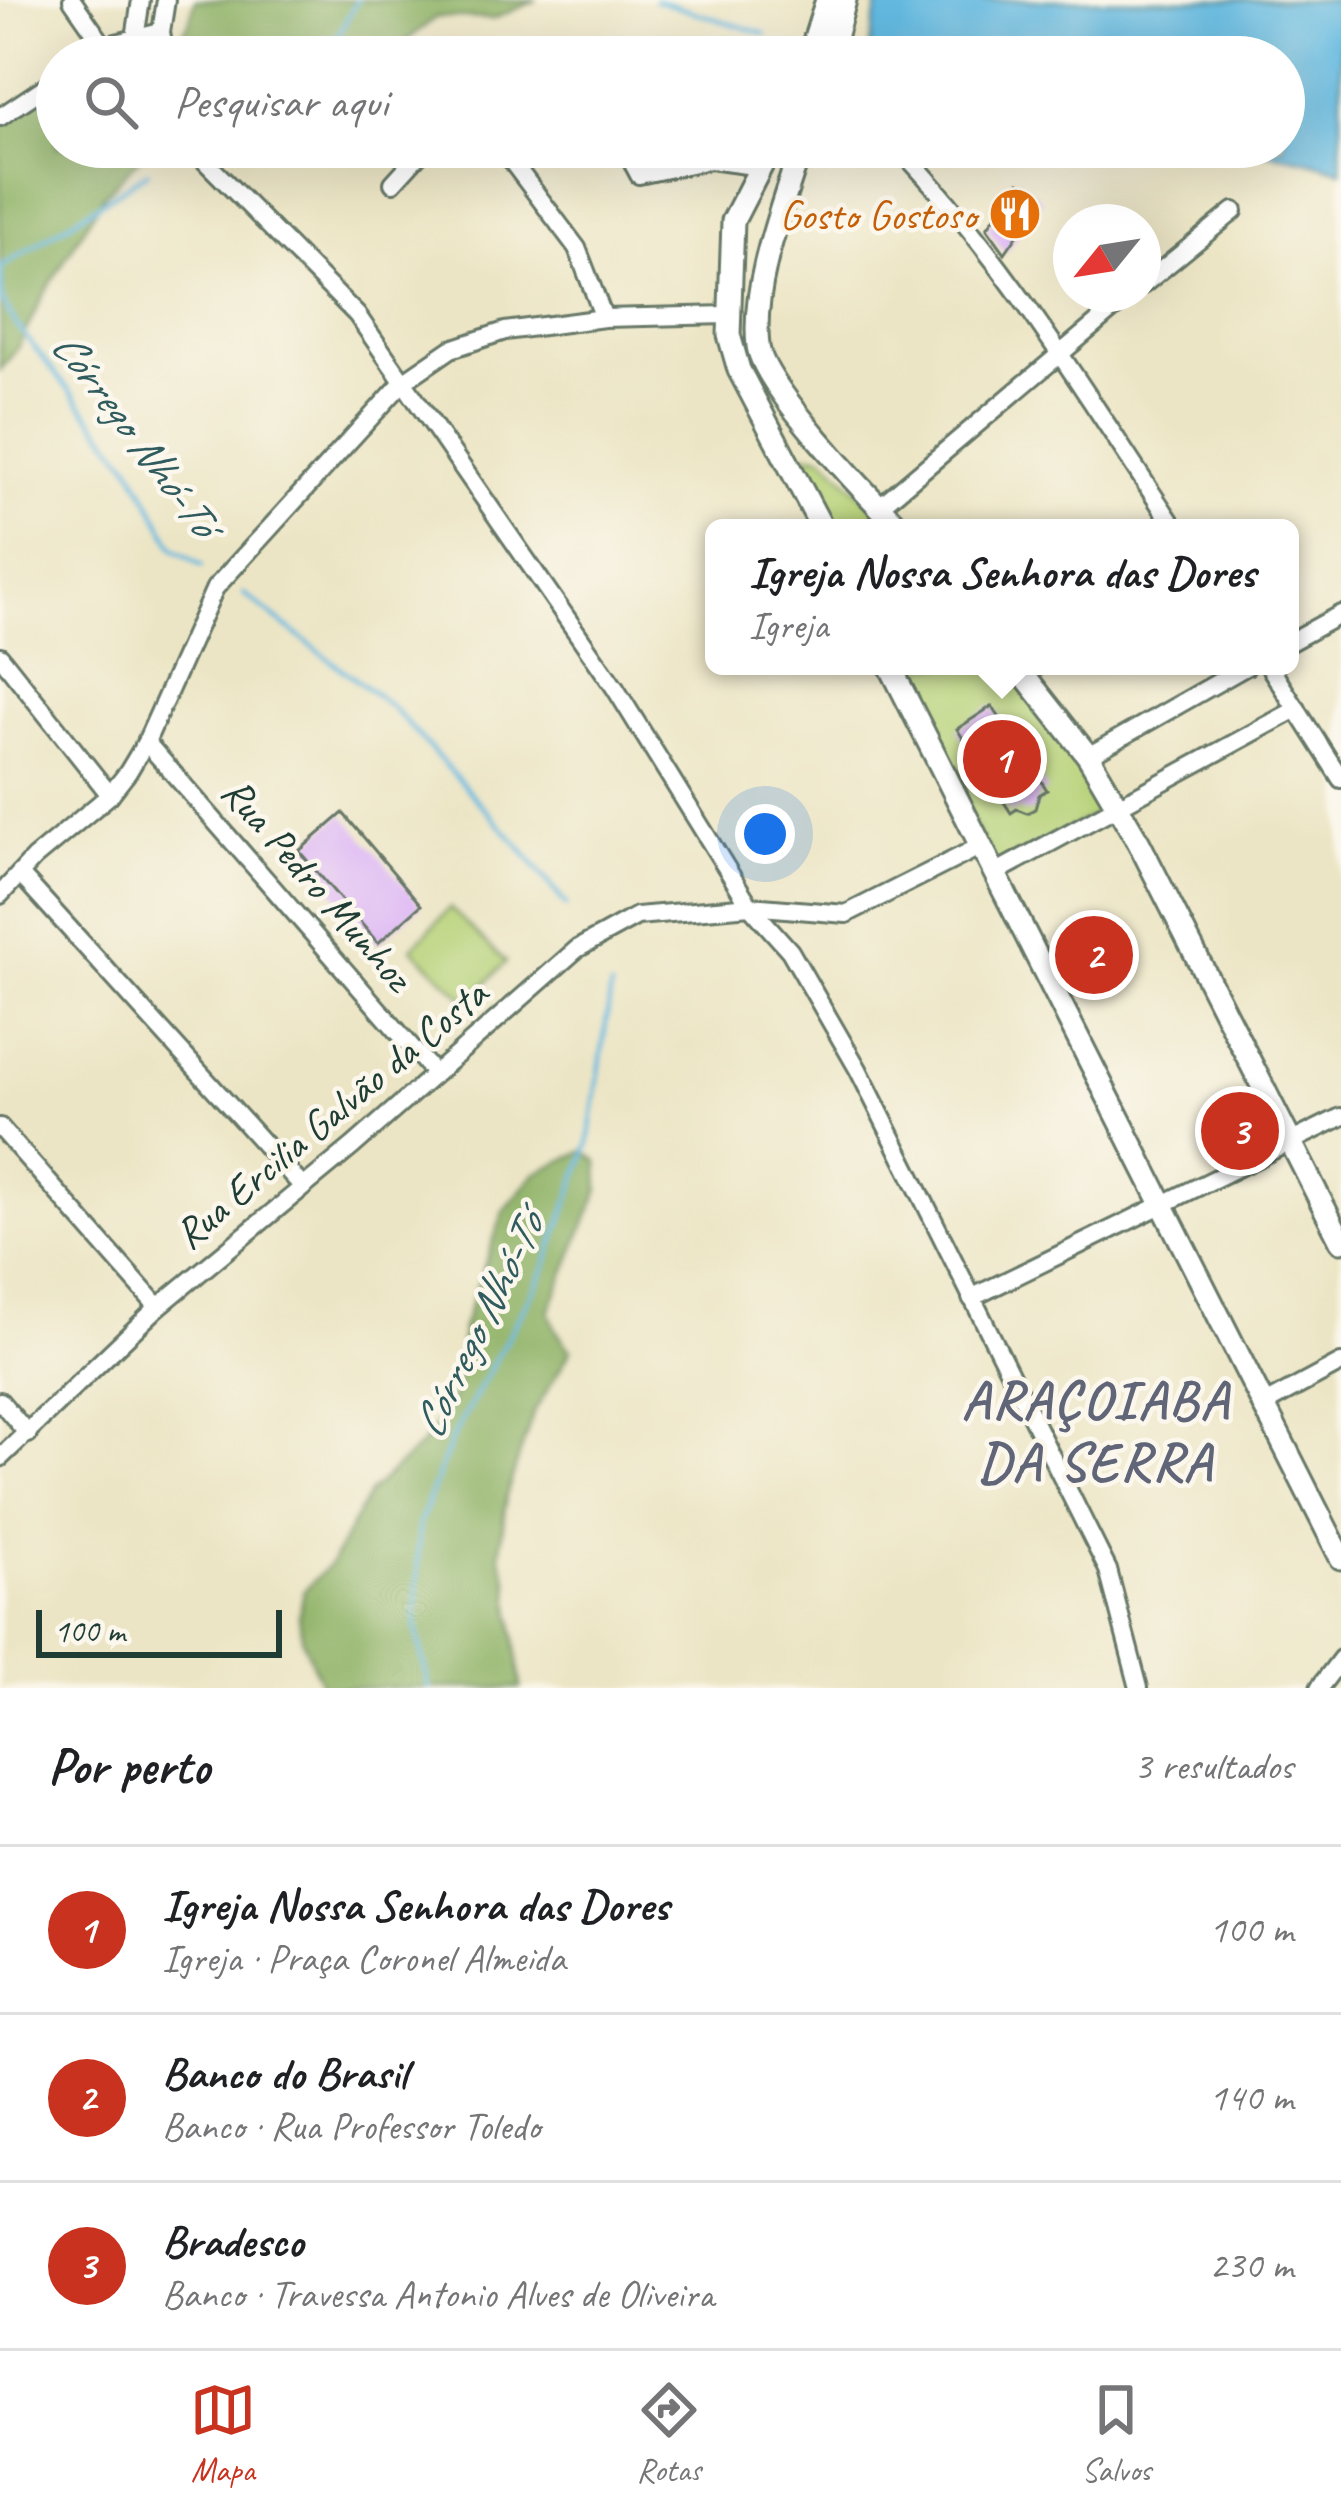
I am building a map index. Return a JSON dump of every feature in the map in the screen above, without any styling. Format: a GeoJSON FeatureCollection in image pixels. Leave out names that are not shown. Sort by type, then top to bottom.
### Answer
{"type":"FeatureCollection","features":[{"type":"Feature","properties":{"kind":"main road"},"geometry":{"type":"LineString","coordinates":[[816,36],[827,0]]}},
{"type":"Feature","properties":{"kind":"main road"},"geometry":{"type":"LineString","coordinates":[[835,36],[844,0]]}},
{"type":"Feature","properties":{"kind":"main road"},"geometry":{"type":"LineString","coordinates":[[760,168],[733,220],[728,315],[739,370],[817,519]]}},
{"type":"Feature","properties":{"kind":"main road"},"geometry":{"type":"LineString","coordinates":[[762,168],[784,205]]}},
{"type":"Feature","properties":{"kind":"main road"},"geometry":{"type":"LineString","coordinates":[[795,168],[758,303],[758,351],[781,392],[891,519]]}},
{"type":"Feature","properties":{"kind":"main road"},"geometry":{"type":"LineString","coordinates":[[895,675],[1341,1558]]}},
{"type":"Feature","properties":{"kind":"main road"},"geometry":{"type":"LineString","coordinates":[[1024,675],[1088,756],[1118,806],[1341,1241]]}},
{"type":"Feature","properties":{"kind":"street"},"geometry":{"type":"LineString","coordinates":[[72,0],[89,36]]}},
{"type":"Feature","properties":{"kind":"street"},"geometry":{"type":"LineString","coordinates":[[135,36],[141,0]]}},
{"type":"Feature","properties":{"kind":"street"},"geometry":{"type":"LineString","coordinates":[[162,36],[166,0]]}},
{"type":"Feature","properties":{"kind":"street"},"geometry":{"type":"LineString","coordinates":[[144,36],[161,32]]}},
{"type":"Feature","properties":{"kind":"street"},"geometry":{"type":"LineString","coordinates":[[0,116],[36,93]]}},
{"type":"Feature","properties":{"kind":"street"},"geometry":{"type":"LineString","coordinates":[[212,168],[357,315],[615,688],[749,906],[790,951],[858,1069],[1108,1570],[1139,1688]]}},
{"type":"Feature","properties":{"kind":"street"},"geometry":{"type":"LineString","coordinates":[[393,183],[408,168]]}},
{"type":"Feature","properties":{"kind":"street"},"geometry":{"type":"LineString","coordinates":[[517,168],[577,248],[604,318]]}},
{"type":"Feature","properties":{"kind":"street"},"geometry":{"type":"LineString","coordinates":[[635,168],[639,175],[672,168]]}},
{"type":"Feature","properties":{"kind":"street"},"geometry":{"type":"LineString","coordinates":[[918,168],[946,198],[1059,353],[1169,519]]}},
{"type":"Feature","properties":{"kind":"street"},"geometry":{"type":"LineString","coordinates":[[1161,270],[1234,211]]}},
{"type":"Feature","properties":{"kind":"street"},"geometry":{"type":"LineString","coordinates":[[879,507],[1109,312]]}},
{"type":"Feature","properties":{"kind":"street"},"geometry":{"type":"LineString","coordinates":[[0,896],[110,795],[146,742],[215,588],[403,382],[451,350],[505,332],[604,318],[728,315]]}},
{"type":"Feature","properties":{"kind":"street"},"geometry":{"type":"LineString","coordinates":[[1299,637],[1341,614]]}},
{"type":"Feature","properties":{"kind":"street"},"geometry":{"type":"LineString","coordinates":[[0,656],[110,795]]}},
{"type":"Feature","properties":{"kind":"street"},"geometry":{"type":"LineString","coordinates":[[1088,756],[1230,675]]}},
{"type":"Feature","properties":{"kind":"street"},"geometry":{"type":"LineString","coordinates":[[1275,675],[1341,779]]}},
{"type":"Feature","properties":{"kind":"street"},"geometry":{"type":"LineString","coordinates":[[993,874],[1297,709]]}},
{"type":"Feature","properties":{"kind":"street","name":"Rua Pedro Munhoz"},"geometry":{"type":"LineString","coordinates":[[146,742],[434,1073]]}},
{"type":"Feature","properties":{"kind":"street","name":"Rua Ercilia Galvão da Costa"},"geometry":{"type":"LineString","coordinates":[[0,1457],[158,1306],[353,1146],[577,949],[638,916],[749,906],[847,914],[981,846]]}},
{"type":"Feature","properties":{"kind":"street"},"geometry":{"type":"LineString","coordinates":[[20,874],[302,1186]]}},
{"type":"Feature","properties":{"kind":"street"},"geometry":{"type":"LineString","coordinates":[[970,1298],[1341,1117]]}},
{"type":"Feature","properties":{"kind":"street"},"geometry":{"type":"LineString","coordinates":[[0,1127],[158,1306]]}},
{"type":"Feature","properties":{"kind":"street"},"geometry":{"type":"LineString","coordinates":[[1261,1406],[1341,1363]]}},
{"type":"Feature","properties":{"kind":"street"},"geometry":{"type":"LineString","coordinates":[[0,1401],[28,1434]]}},
{"type":"Feature","properties":{"kind":"street"},"geometry":{"type":"LineString","coordinates":[[1318,1688],[1341,1659]]}},
{"type":"Feature","properties":{"kind":"green space"},"geometry":{"type":"Polygon","coordinates":[[[195,0],[537,0],[493,19],[436,17],[412,36],[181,36],[195,0]]]}},
{"type":"Feature","properties":{"kind":"green space"},"geometry":{"type":"Polygon","coordinates":[[[36,99],[36,168],[130,168],[104,195],[17,349],[0,370],[0,117],[36,99]]]}},
{"type":"Feature","properties":{"kind":"green space"},"geometry":{"type":"Polygon","coordinates":[[[808,454],[823,456],[886,519],[823,519],[798,461],[808,454]]]}},
{"type":"Feature","properties":{"kind":"green space"},"geometry":{"type":"Polygon","coordinates":[[[899,675],[1019,675],[1113,805],[995,868],[899,675]]]}},
{"type":"Feature","properties":{"kind":"green space"},"geometry":{"type":"Polygon","coordinates":[[[450,908],[506,962],[468,1002],[412,948],[450,908]]]}},
{"type":"Feature","properties":{"kind":"green space"},"geometry":{"type":"Polygon","coordinates":[[[584,1151],[598,1161],[599,1190],[549,1311],[571,1350],[533,1414],[506,1496],[500,1555],[508,1579],[521,1688],[323,1688],[303,1642],[299,1616],[304,1591],[332,1562],[369,1493],[423,1443],[450,1405],[462,1366],[462,1328],[504,1211],[536,1173],[584,1151]]]}},
{"type":"Feature","properties":{"kind":"water"},"geometry":{"type":"Polygon","coordinates":[[[879,0],[1341,0],[1341,171],[1305,160],[1305,36],[871,36],[879,0]]]}},
{"type":"Feature","properties":{"kind":"building","name":"Gosto Gostoso"},"geometry":{"type":"Polygon","coordinates":[[[1019,182],[1042,199],[1005,253],[987,228],[1019,182]]]}},
{"type":"Feature","properties":{"kind":"building"},"geometry":{"type":"Polygon","coordinates":[[[992,706],[1047,790],[1027,813],[1017,809],[1011,813],[957,729],[992,706]]]}},
{"type":"Feature","properties":{"kind":"building"},"geometry":{"type":"Polygon","coordinates":[[[343,813],[421,905],[378,943],[299,851],[343,813]]]}},
{"type":"Feature","properties":{"kind":"building"},"geometry":{"type":"Polygon","coordinates":[[[1107,927],[1125,959],[1080,982],[1063,950],[1107,927]]]}},
{"type":"Feature","properties":{"kind":"building"},"geometry":{"type":"Polygon","coordinates":[[[1253,1100],[1271,1137],[1225,1160],[1207,1125],[1253,1100]]]}},
{"type":"Feature","properties":{"kind":"waterway"},"geometry":{"type":"LineString","coordinates":[[337,36],[357,0]]}},
{"type":"Feature","properties":{"kind":"waterway"},"geometry":{"type":"LineString","coordinates":[[655,0],[765,34]]}},
{"type":"Feature","properties":{"kind":"waterway"},"geometry":{"type":"LineString","coordinates":[[0,268],[148,172]]}},
{"type":"Feature","properties":{"kind":"waterway","name":"Córrego Nhó-Tó"},"geometry":{"type":"LineString","coordinates":[[1,268],[2,301],[18,327],[131,467],[174,548],[202,566]]}},
{"type":"Feature","properties":{"kind":"waterway","name":"Córrego Nhó-Tó"},"geometry":{"type":"LineString","coordinates":[[244,594],[393,708],[520,847],[566,905]]}},
{"type":"Feature","properties":{"kind":"waterway","name":"Córrego Nhó-Tó"},"geometry":{"type":"LineString","coordinates":[[429,1688],[416,1627],[419,1525],[452,1438],[543,1273],[589,1143],[611,988]]}},
{"type":"Feature","properties":{"kind":"place","name":"Gosto Gostoso"},"geometry":{"type":"Point","coordinates":[1015,214]}},
{"type":"Feature","properties":{"kind":"place","name":"Igreja Nossa Senhora das Dores"},"geometry":{"type":"Point","coordinates":[1002,759]}},
{"type":"Feature","properties":{"kind":"place","name":"Banco do Brasil"},"geometry":{"type":"Point","coordinates":[1094,955]}},
{"type":"Feature","properties":{"kind":"place","name":"Bradesco"},"geometry":{"type":"Point","coordinates":[1240,1131]}},
{"type":"Feature","properties":{"kind":"district","name":"ARAÇOIABA DA SERRA"},"geometry":{"type":"Point","coordinates":[1096,1430]}}]}
